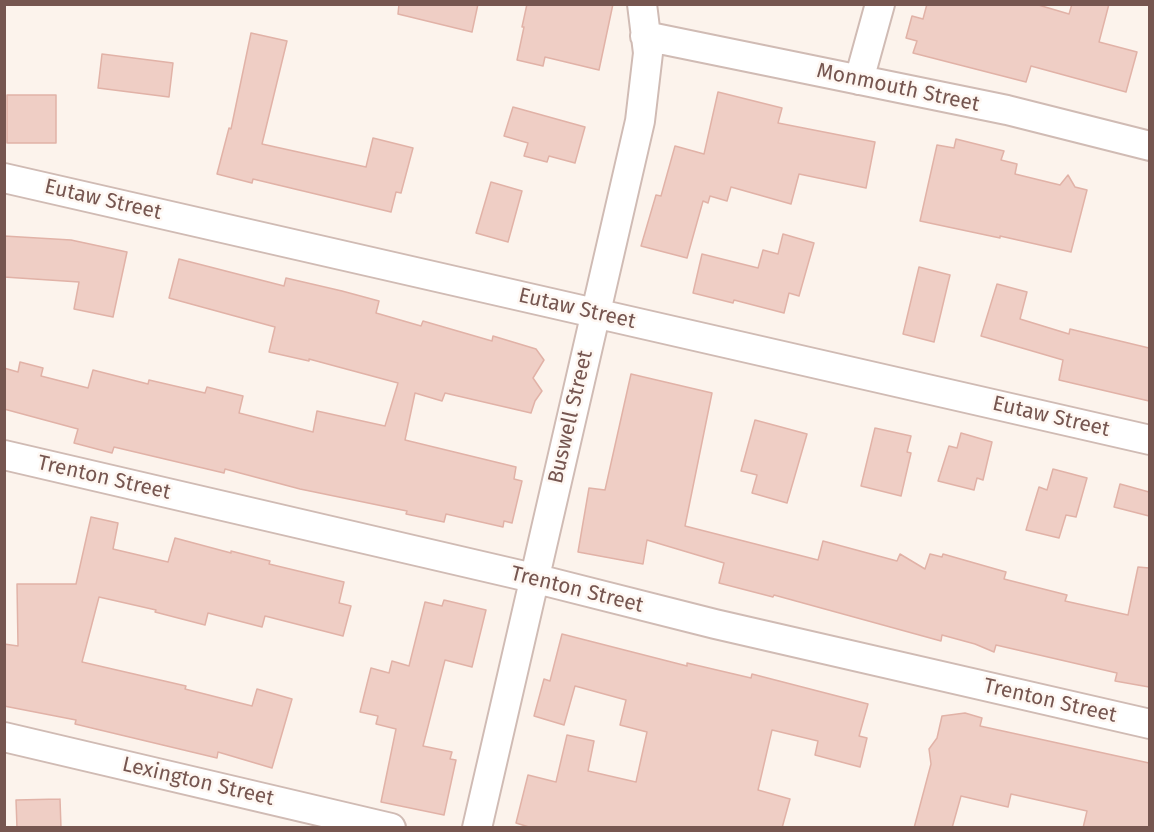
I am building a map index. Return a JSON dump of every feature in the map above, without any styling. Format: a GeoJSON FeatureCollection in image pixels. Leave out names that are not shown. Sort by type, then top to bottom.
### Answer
{"type":"FeatureCollection","features":[{"type":"Feature","properties":{"kind":"street","name":"Buswell Street"},"geometry":{"type":"LineString","coordinates":[[477,828],[640,121],[648,53],[642,4]]}},
{"type":"Feature","properties":{"kind":"street"},"geometry":{"type":"LineString","coordinates":[[859,80],[880,4]]}},
{"type":"Feature","properties":{"kind":"street","name":"Monmouth Street"},"geometry":{"type":"LineString","coordinates":[[645,36],[1007,110],[1149,146]]}},
{"type":"Feature","properties":{"kind":"street","name":"Eutaw Street"},"geometry":{"type":"LineString","coordinates":[[4,178],[1149,440]]}},
{"type":"Feature","properties":{"kind":"street","name":"Trenton Street"},"geometry":{"type":"LineString","coordinates":[[4,455],[533,578],[715,624],[1149,724]]}},
{"type":"Feature","properties":{"kind":"street","name":"Lexington Street"},"geometry":{"type":"LineString","coordinates":[[4,737],[391,828]]}},
{"type":"Feature","properties":{"kind":"building"},"geometry":{"type":"Polygon","coordinates":[[[399,4],[478,4],[472,32],[398,14],[399,4]]]}},
{"type":"Feature","properties":{"kind":"building"},"geometry":{"type":"Polygon","coordinates":[[[527,4],[613,4],[599,70],[545,57],[543,66],[517,60],[527,4]]]}},
{"type":"Feature","properties":{"kind":"building"},"geometry":{"type":"Polygon","coordinates":[[[927,4],[1035,4],[1069,14],[1072,4],[1109,4],[1099,42],[1137,52],[1126,92],[1031,66],[1026,82],[913,53],[917,41],[906,38],[912,16],[923,19],[927,4]]]}},
{"type":"Feature","properties":{"kind":"building"},"geometry":{"type":"Polygon","coordinates":[[[251,33],[287,41],[262,144],[366,167],[373,138],[413,148],[401,193],[396,192],[391,212],[253,179],[252,183],[217,174],[229,128],[231,129],[251,33]]]}},
{"type":"Feature","properties":{"kind":"building"},"geometry":{"type":"Polygon","coordinates":[[[102,54],[173,63],[169,97],[98,88],[102,54]]]}},
{"type":"Feature","properties":{"kind":"building"},"geometry":{"type":"Polygon","coordinates":[[[718,92],[782,108],[778,123],[875,142],[866,188],[799,174],[791,204],[731,187],[727,201],[710,196],[708,203],[703,201],[687,258],[641,246],[656,195],[661,196],[675,146],[704,154],[718,92]]]}},
{"type":"Feature","properties":{"kind":"building"},"geometry":{"type":"Polygon","coordinates":[[[7,95],[56,95],[56,143],[7,143],[7,95]]]}},
{"type":"Feature","properties":{"kind":"building"},"geometry":{"type":"Polygon","coordinates":[[[513,107],[585,127],[575,163],[549,156],[547,162],[524,156],[528,143],[504,136],[513,107]]]}},
{"type":"Feature","properties":{"kind":"building"},"geometry":{"type":"Polygon","coordinates":[[[956,139],[1004,151],[1001,160],[1017,164],[1015,174],[1060,185],[1068,175],[1075,187],[1087,190],[1071,252],[920,221],[937,145],[954,148],[956,139]]]}},
{"type":"Feature","properties":{"kind":"building"},"geometry":{"type":"Polygon","coordinates":[[[491,182],[522,191],[508,242],[476,233],[491,182]]]}},
{"type":"Feature","properties":{"kind":"building"},"geometry":{"type":"Polygon","coordinates":[[[783,234],[814,243],[799,296],[789,293],[784,313],[734,300],[733,303],[693,293],[702,254],[758,268],[763,250],[778,254],[783,234]]]}},
{"type":"Feature","properties":{"kind":"building"},"geometry":{"type":"Polygon","coordinates":[[[4,236],[71,240],[127,252],[113,317],[74,309],[79,282],[4,277],[4,236]]]}},
{"type":"Feature","properties":{"kind":"building"},"geometry":{"type":"Polygon","coordinates":[[[179,259],[284,286],[286,278],[342,291],[379,301],[376,313],[421,326],[423,321],[492,341],[493,336],[536,349],[544,360],[533,378],[542,391],[531,413],[445,393],[442,401],[415,393],[405,440],[516,467],[514,479],[522,481],[512,523],[504,521],[503,527],[446,514],[444,522],[406,514],[407,511],[300,489],[225,469],[224,473],[114,447],[112,453],[74,443],[78,429],[4,409],[4,368],[18,372],[20,362],[43,368],[41,376],[88,388],[93,370],[148,384],[149,380],[205,393],[207,387],[243,396],[239,413],[313,432],[317,411],[385,426],[398,383],[309,359],[309,361],[269,352],[275,327],[169,298],[179,259]]]}},
{"type":"Feature","properties":{"kind":"building"},"geometry":{"type":"Polygon","coordinates":[[[919,267],[950,275],[934,342],[903,334],[919,267]]]}},
{"type":"Feature","properties":{"kind":"building"},"geometry":{"type":"Polygon","coordinates":[[[997,284],[1027,292],[1020,319],[1069,334],[1070,329],[1149,348],[1149,401],[1059,380],[1063,360],[981,336],[997,284]]]}},
{"type":"Feature","properties":{"kind":"building"},"geometry":{"type":"Polygon","coordinates":[[[631,374],[712,393],[685,526],[818,560],[823,541],[897,561],[900,554],[925,569],[930,554],[942,557],[943,554],[1006,572],[1004,579],[1067,595],[1065,601],[1128,615],[1138,567],[1149,568],[1149,687],[1115,681],[1117,673],[996,645],[994,652],[942,635],[941,641],[774,595],[773,597],[719,583],[724,563],[647,540],[643,564],[578,552],[589,488],[605,490],[631,374]]]}},
{"type":"Feature","properties":{"kind":"building"},"geometry":{"type":"Polygon","coordinates":[[[755,420],[807,434],[787,503],[752,493],[757,475],[741,471],[755,420]]]}},
{"type":"Feature","properties":{"kind":"building"},"geometry":{"type":"Polygon","coordinates":[[[875,428],[911,436],[907,452],[911,453],[901,496],[861,486],[875,428]]]}},
{"type":"Feature","properties":{"kind":"building"},"geometry":{"type":"Polygon","coordinates":[[[961,433],[992,442],[983,480],[977,478],[974,490],[938,481],[949,446],[957,448],[961,433]]]}},
{"type":"Feature","properties":{"kind":"building"},"geometry":{"type":"Polygon","coordinates":[[[1053,469],[1087,478],[1076,517],[1066,515],[1059,538],[1026,530],[1039,487],[1047,490],[1053,469]]]}},
{"type":"Feature","properties":{"kind":"building"},"geometry":{"type":"Polygon","coordinates":[[[1120,484],[1149,492],[1149,516],[1114,507],[1120,484]]]}},
{"type":"Feature","properties":{"kind":"building"},"geometry":{"type":"Polygon","coordinates":[[[91,517],[118,523],[113,549],[168,562],[175,538],[344,582],[339,603],[351,606],[343,636],[265,616],[262,627],[208,613],[205,625],[155,612],[156,610],[99,597],[82,662],[186,686],[185,689],[252,706],[257,689],[292,699],[272,768],[218,752],[217,758],[75,724],[76,720],[4,706],[4,644],[18,646],[17,584],[76,584],[91,517]]]}},
{"type":"Feature","properties":{"kind":"building"},"geometry":{"type":"Polygon","coordinates":[[[444,600],[486,610],[472,667],[445,660],[423,746],[452,752],[450,759],[456,760],[444,815],[381,802],[396,729],[376,724],[378,716],[360,712],[371,668],[389,673],[392,661],[409,666],[425,602],[442,606],[444,600]]]}},
{"type":"Feature","properties":{"kind":"building"},"geometry":{"type":"Polygon","coordinates":[[[562,634],[687,666],[687,663],[751,678],[752,674],[868,704],[859,736],[867,738],[860,767],[815,755],[818,741],[772,730],[758,790],[790,799],[782,828],[532,828],[516,823],[528,775],[556,782],[567,735],[594,741],[588,771],[636,782],[647,732],[620,725],[626,700],[575,686],[564,725],[534,716],[544,679],[550,681],[562,634]]]}},
{"type":"Feature","properties":{"kind":"building"},"geometry":{"type":"Polygon","coordinates":[[[965,713],[982,718],[980,726],[1149,763],[1149,828],[1083,828],[1087,811],[1011,794],[1008,807],[961,796],[952,828],[914,828],[931,764],[929,749],[937,738],[942,716],[965,713]]]}},
{"type":"Feature","properties":{"kind":"building"},"geometry":{"type":"Polygon","coordinates":[[[60,799],[61,828],[17,828],[16,800],[60,799]]]}}]}
